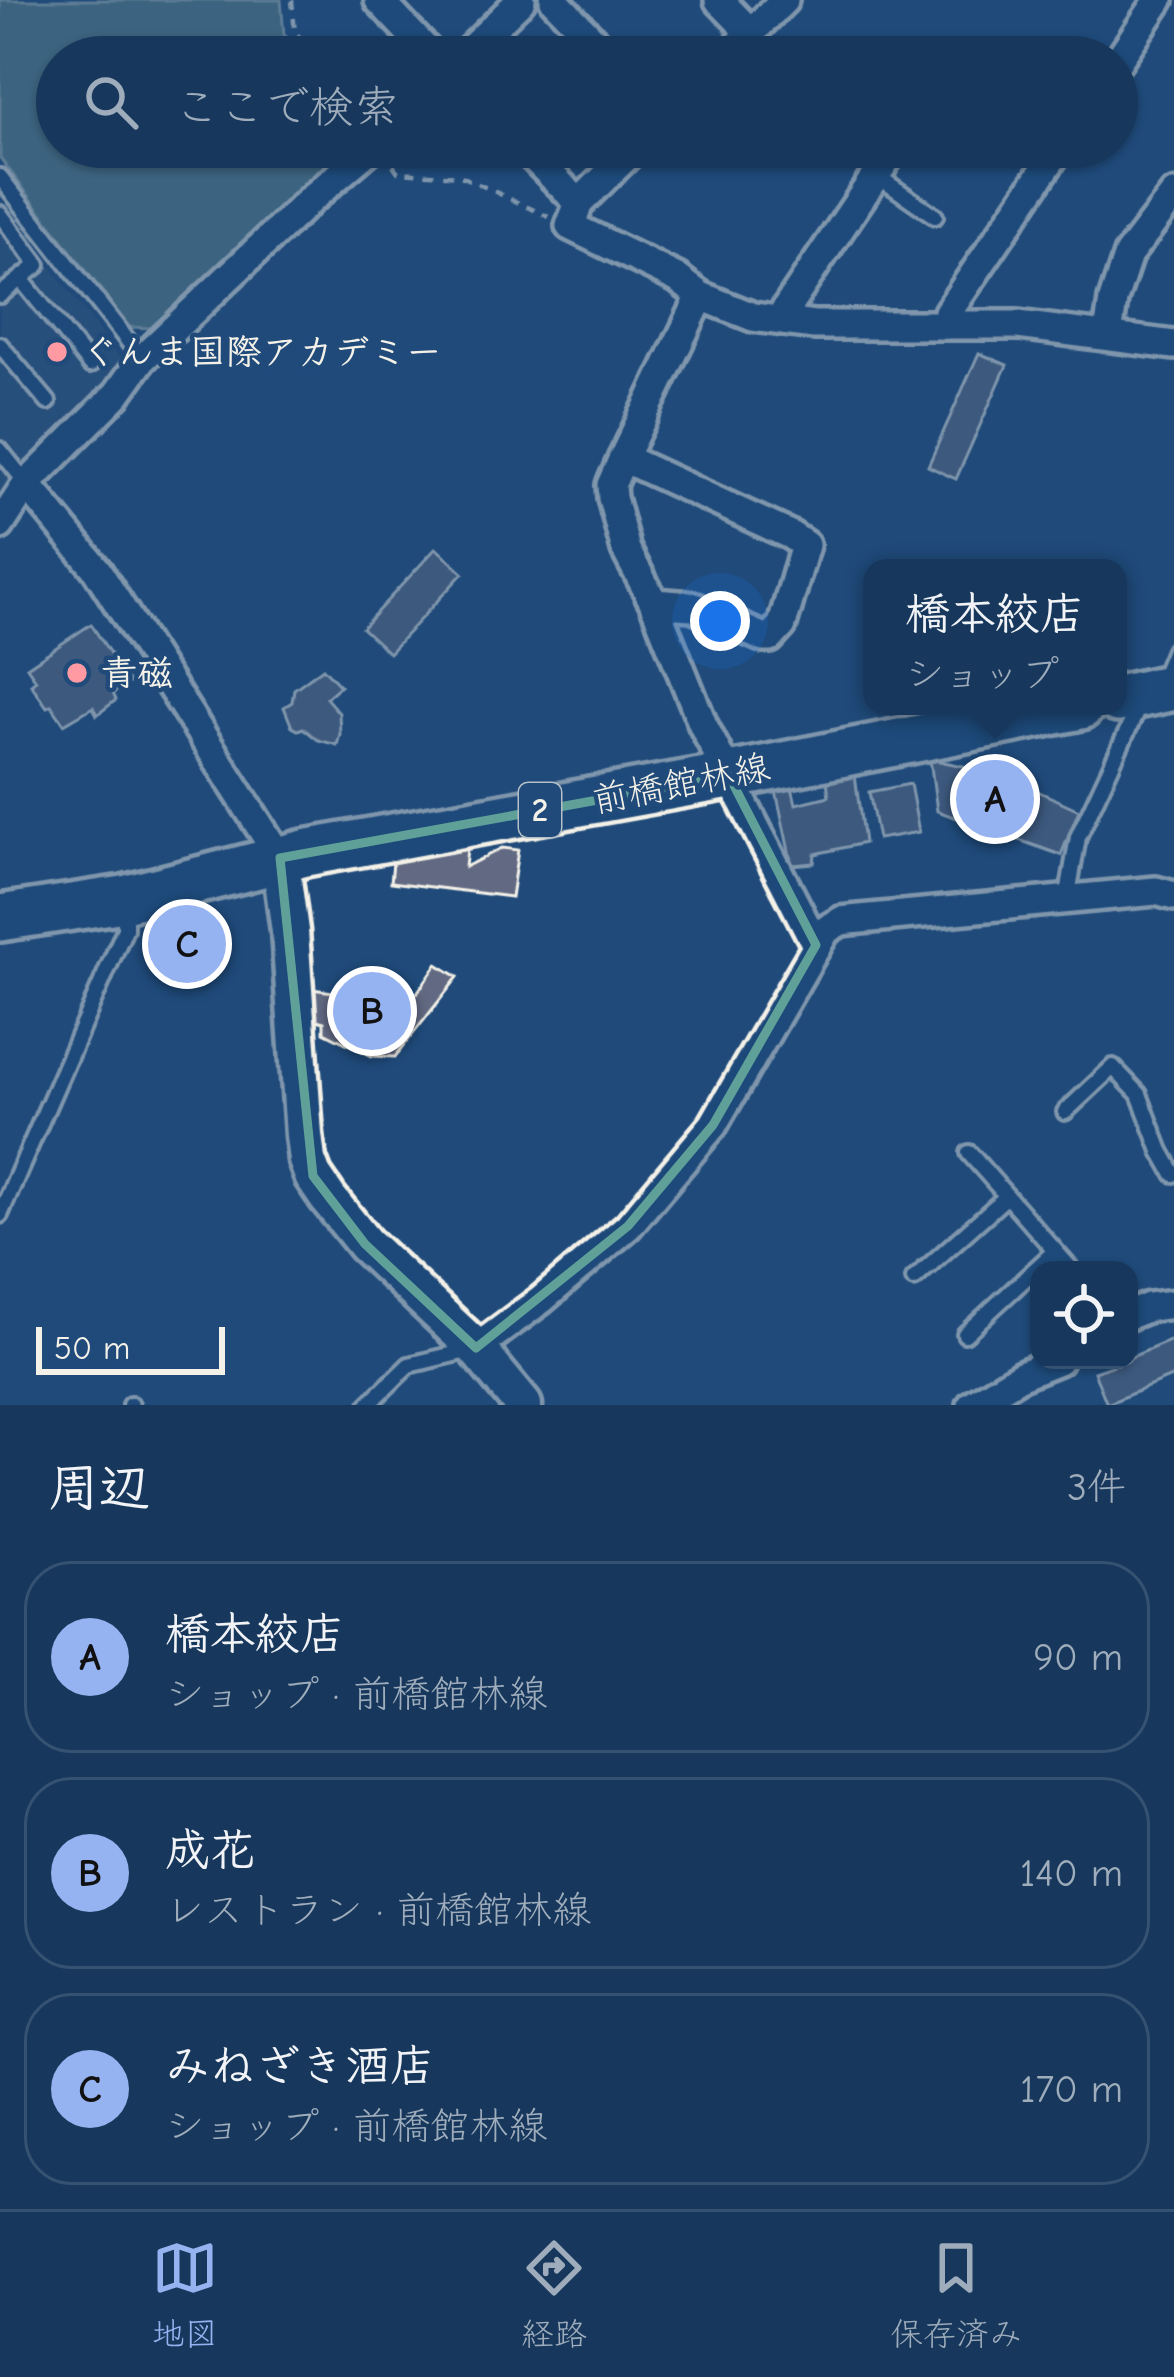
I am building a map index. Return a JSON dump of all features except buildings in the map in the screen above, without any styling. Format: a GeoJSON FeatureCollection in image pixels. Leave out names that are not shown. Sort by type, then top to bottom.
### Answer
{"type":"FeatureCollection","features":[{"type":"Feature","properties":{"kind":"main road","name":"前橋館林線"},"geometry":{"type":"LineString","coordinates":[[0,918],[124,899],[280,858],[1036,715]]}},
{"type":"Feature","properties":{"kind":"street"},"geometry":{"type":"LineString","coordinates":[[379,0],[413,36]]}},
{"type":"Feature","properties":{"kind":"street"},"geometry":{"type":"LineString","coordinates":[[484,36],[521,0]]}},
{"type":"Feature","properties":{"kind":"street"},"geometry":{"type":"LineString","coordinates":[[554,0],[589,36]]}},
{"type":"Feature","properties":{"kind":"street"},"geometry":{"type":"LineString","coordinates":[[719,0],[751,33]]}},
{"type":"Feature","properties":{"kind":"street"},"geometry":{"type":"LineString","coordinates":[[748,36],[784,0]]}},
{"type":"Feature","properties":{"kind":"street"},"geometry":{"type":"LineString","coordinates":[[1135,36],[1159,0]]}},
{"type":"Feature","properties":{"kind":"street"},"geometry":{"type":"LineString","coordinates":[[0,525],[27,484],[117,394],[142,359],[348,168]]}},
{"type":"Feature","properties":{"kind":"street"},"geometry":{"type":"LineString","coordinates":[[544,168],[580,203]]}},
{"type":"Feature","properties":{"kind":"street"},"geometry":{"type":"LineString","coordinates":[[615,168],[580,203],[570,226],[677,278],[701,296],[753,317],[814,326],[1018,326],[1174,345]]}},
{"type":"Feature","properties":{"kind":"street"},"geometry":{"type":"LineString","coordinates":[[783,321],[786,309],[882,168]]}},
{"type":"Feature","properties":{"kind":"street"},"geometry":{"type":"LineString","coordinates":[[945,326],[948,312],[1046,168]]}},
{"type":"Feature","properties":{"kind":"street"},"geometry":{"type":"LineString","coordinates":[[1108,335],[1113,300],[1128,255],[1174,195]]}},
{"type":"Feature","properties":{"kind":"street"},"geometry":{"type":"LineString","coordinates":[[701,296],[611,485],[613,498],[626,550],[654,603],[703,725],[816,945]]}},
{"type":"Feature","properties":{"kind":"street"},"geometry":{"type":"LineString","coordinates":[[623,458],[805,545],[782,625],[770,638],[692,606],[654,603]]}},
{"type":"Feature","properties":{"kind":"street"},"geometry":{"type":"LineString","coordinates":[[27,484],[97,571],[280,858],[290,931],[304,1135],[313,1176],[365,1244],[476,1348],[523,1405]]}},
{"type":"Feature","properties":{"kind":"street"},"geometry":{"type":"LineString","coordinates":[[476,1348],[628,1226],[713,1125],[826,930],[841,921],[1156,891],[1174,896]]}},
{"type":"Feature","properties":{"kind":"street"},"geometry":{"type":"LineString","coordinates":[[1138,1311],[1174,1304]]}},
{"type":"Feature","properties":{"kind":"street"},"geometry":{"type":"LineString","coordinates":[[972,1405],[1036,1369]]}},
{"type":"Feature","properties":{"kind":"lane"},"geometry":{"type":"LineString","coordinates":[[877,175],[935,216]]}},
{"type":"Feature","properties":{"kind":"lane"},"geometry":{"type":"LineString","coordinates":[[0,177],[142,359]]}},
{"type":"Feature","properties":{"kind":"lane"},"geometry":{"type":"LineString","coordinates":[[0,214],[38,265],[0,295]]}},
{"type":"Feature","properties":{"kind":"lane"},"geometry":{"type":"LineString","coordinates":[[21,279],[90,364]]}},
{"type":"Feature","properties":{"kind":"lane"},"geometry":{"type":"LineString","coordinates":[[0,345],[49,402]]}},
{"type":"Feature","properties":{"kind":"lane"},"geometry":{"type":"LineString","coordinates":[[0,450],[27,484]]}},
{"type":"Feature","properties":{"kind":"lane"},"geometry":{"type":"LineString","coordinates":[[1067,900],[1078,837],[1154,684]]}},
{"type":"Feature","properties":{"kind":"lane"},"geometry":{"type":"LineString","coordinates":[[0,1215],[125,929],[124,899]]}},
{"type":"Feature","properties":{"kind":"lane"},"geometry":{"type":"LineString","coordinates":[[1065,1112],[1113,1066],[1138,1094],[1174,1174]]}},
{"type":"Feature","properties":{"kind":"lane"},"geometry":{"type":"LineString","coordinates":[[969,1153],[1064,1261]]}},
{"type":"Feature","properties":{"kind":"lane"},"geometry":{"type":"LineString","coordinates":[[914,1280],[1006,1196]]}},
{"type":"Feature","properties":{"kind":"lane"},"geometry":{"type":"LineString","coordinates":[[964,1334],[1055,1251]]}},
{"type":"Feature","properties":{"kind":"lane"},"geometry":{"type":"LineString","coordinates":[[368,1405],[410,1365],[476,1348]]}},
{"type":"Feature","properties":{"kind":"path"},"geometry":{"type":"LineString","coordinates":[[292,0],[299,36]]}},
{"type":"Feature","properties":{"kind":"path"},"geometry":{"type":"LineString","coordinates":[[398,172],[460,176],[544,215]]}},
{"type":"Feature","properties":{"kind":"highlighted area"},"geometry":{"type":"Polygon","coordinates":[[[729,776],[816,945],[713,1125],[628,1226],[476,1348],[365,1244],[313,1176],[280,858],[729,776]]]}},
{"type":"Feature","properties":{"kind":"shaded area","name":"ぐんま国際アカデミー"},"geometry":{"type":"Polygon","coordinates":[[[0,200],[122,361],[0,498],[0,200]]]}},
{"type":"Feature","properties":{"kind":"green space"},"geometry":{"type":"Polygon","coordinates":[[[0,0],[281,0],[285,36],[36,36],[36,168],[327,168],[153,328],[129,327],[0,158],[0,0]]]}},
{"type":"Feature","properties":{"kind":"place","name":"ぐんま国際アカデミー"},"geometry":{"type":"Point","coordinates":[57,352]}},
{"type":"Feature","properties":{"kind":"place","name":"青磁"},"geometry":{"type":"Point","coordinates":[77,673]}},
{"type":"Feature","properties":{"kind":"place","name":"橋本絞店"},"geometry":{"type":"Point","coordinates":[995,799]}},
{"type":"Feature","properties":{"kind":"place","name":"みねざき酒店"},"geometry":{"type":"Point","coordinates":[187,944]}},
{"type":"Feature","properties":{"kind":"place","name":"成花"},"geometry":{"type":"Point","coordinates":[372,1011]}}]}
